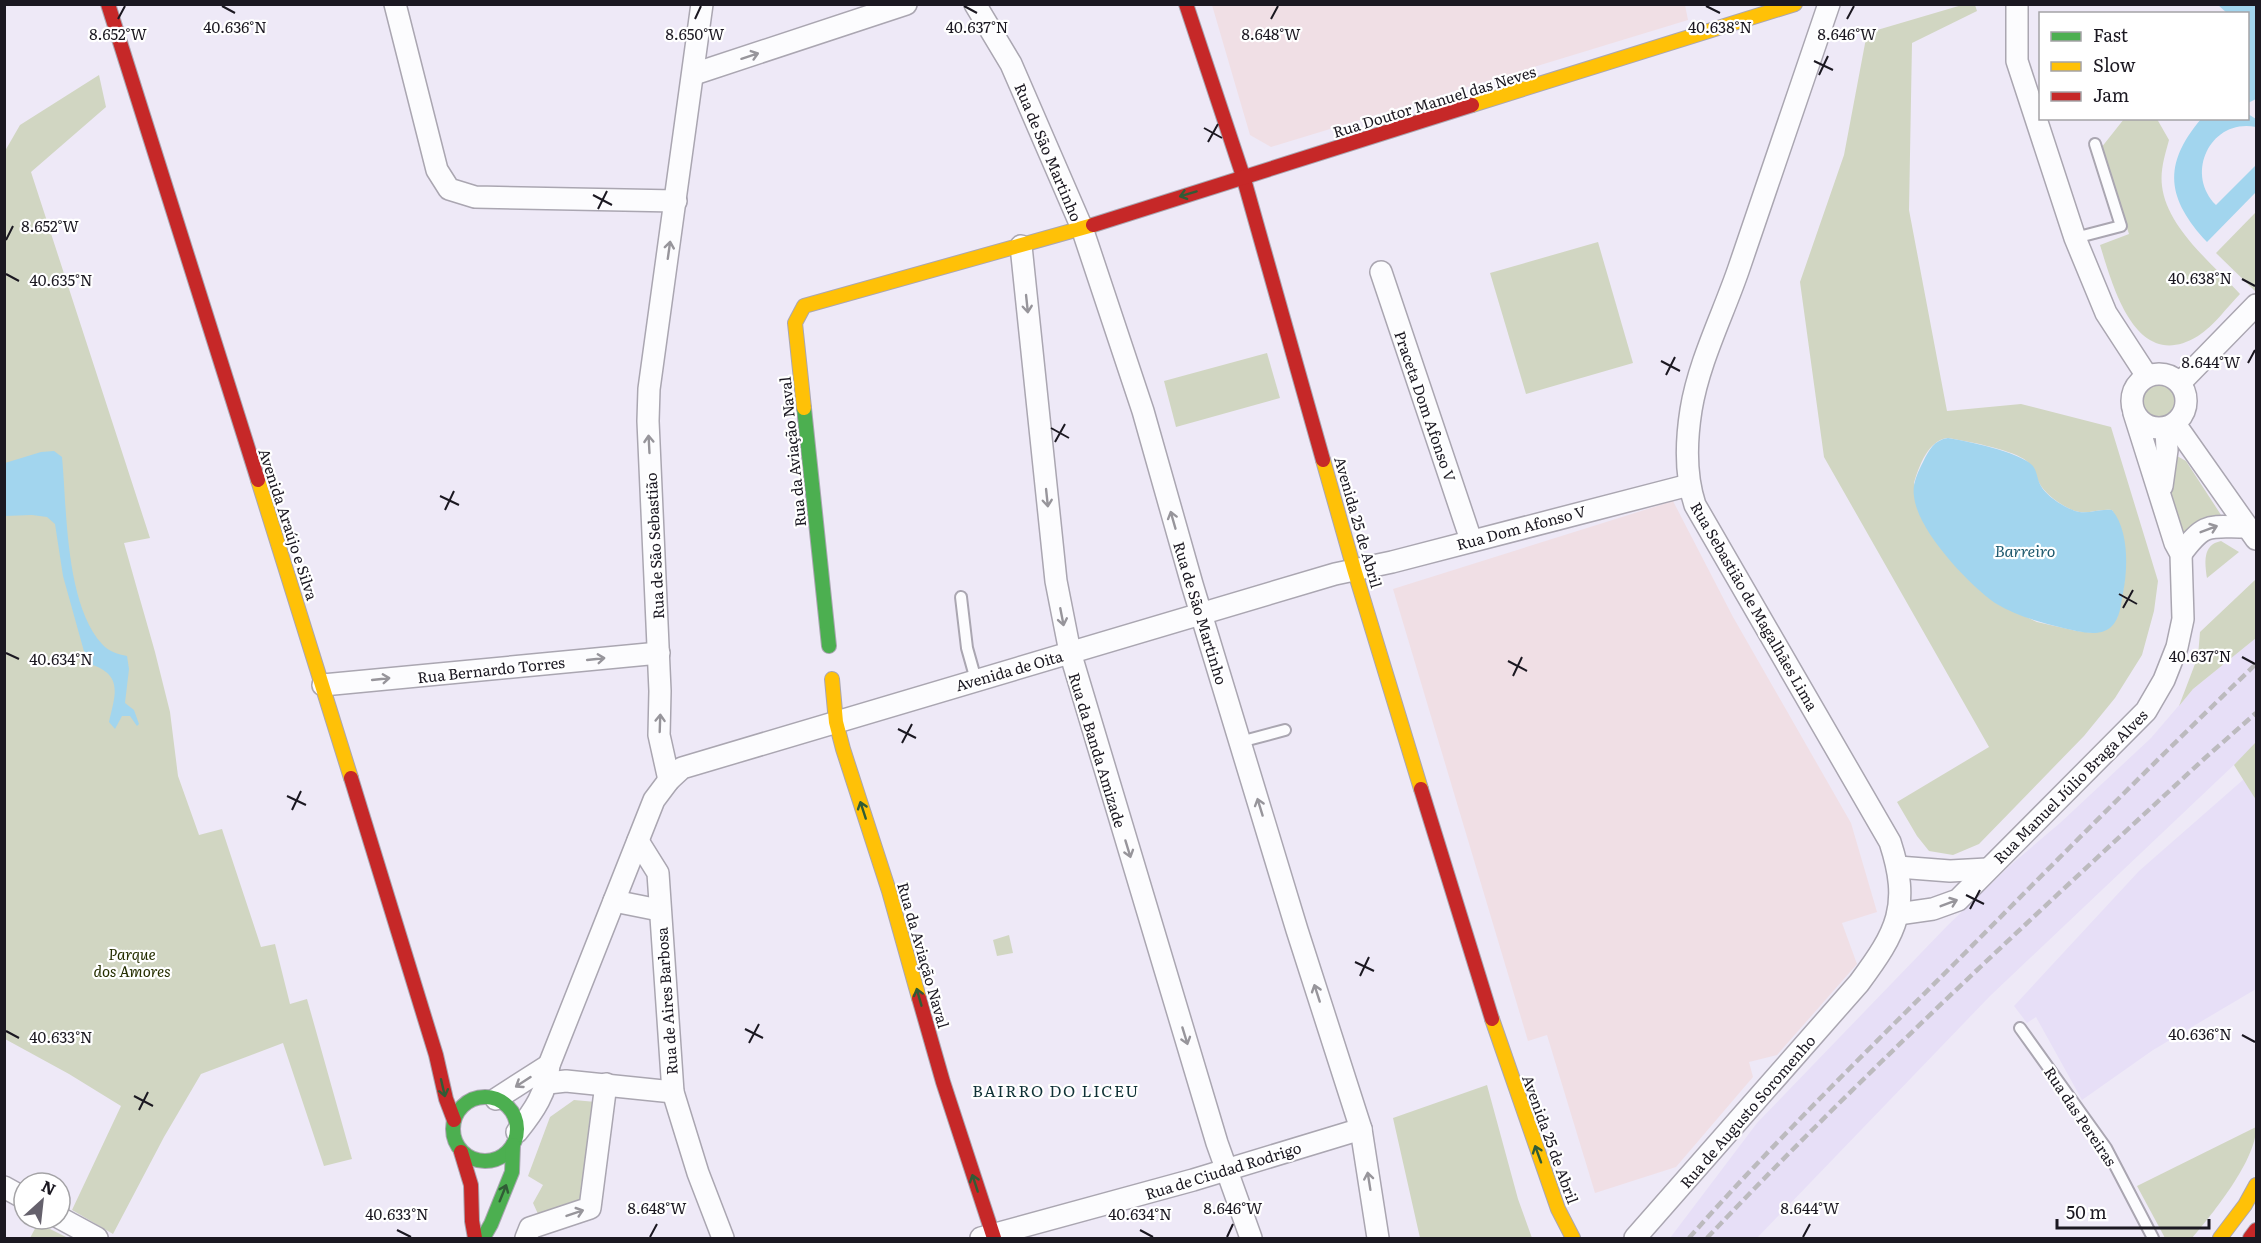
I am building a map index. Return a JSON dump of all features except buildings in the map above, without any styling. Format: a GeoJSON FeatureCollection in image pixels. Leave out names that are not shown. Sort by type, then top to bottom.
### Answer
{"type":"FeatureCollection","features":[{"type":"Feature","properties":{"kind":"street","name":"Avenida Araújo e Silva"},"geometry":{"type":"LineString","coordinates":[[108,4],[323,686],[454,1120]]}},
{"type":"Feature","properties":{"kind":"street"},"geometry":{"type":"LineString","coordinates":[[394,4],[437,170],[449,189],[475,198],[676,201]]}},
{"type":"Feature","properties":{"kind":"street","name":"Rua de São Sebastião"},"geometry":{"type":"LineString","coordinates":[[669,780],[659,735],[659,653],[648,422],[649,389],[702,4]]}},
{"type":"Feature","properties":{"kind":"street"},"geometry":{"type":"LineString","coordinates":[[694,74],[906,4]]}},
{"type":"Feature","properties":{"kind":"street","name":"Rua de São Martinho"},"geometry":{"type":"LineString","coordinates":[[975,4],[1011,64],[1082,228],[1143,411],[1200,612],[1297,930],[1361,1129],[1378,1239]]}},
{"type":"Feature","properties":{"kind":"street","name":"Avenida 25 de Abril"},"geometry":{"type":"LineString","coordinates":[[1186,4],[1243,176],[1354,569],[1501,1049],[1558,1209],[1573,1239]]}},
{"type":"Feature","properties":{"kind":"street","name":"Rua Doutor Manuel das Neves"},"geometry":{"type":"LineString","coordinates":[[1021,246],[1524,91],[1795,4]]}},
{"type":"Feature","properties":{"kind":"street","name":"Rua Sebastião de Magalhães Lima"},"geometry":{"type":"LineString","coordinates":[[1828,4],[1741,262],[1699,375],[1687,443],[1689,485],[1695,505],[1890,842],[1898,867],[1900,887],[1898,914],[1885,948],[1859,983]]}},
{"type":"Feature","properties":{"kind":"street"},"geometry":{"type":"LineString","coordinates":[[2017,4],[2017,61],[2075,238],[2106,313],[2147,376]]}},
{"type":"Feature","properties":{"kind":"street","name":"Rua da Aviação Naval"},"geometry":{"type":"LineString","coordinates":[[829,646],[795,323],[804,306],[1021,246]]}},
{"type":"Feature","properties":{"kind":"street","name":"Rua da Banda Amizade"},"geometry":{"type":"LineString","coordinates":[[1021,246],[1056,581],[1070,652],[1226,1169],[1251,1239]]}},
{"type":"Feature","properties":{"kind":"street","name":"Praceta Dom Afonso V"},"geometry":{"type":"LineString","coordinates":[[1381,272],[1471,540]]}},
{"type":"Feature","properties":{"kind":"street"},"geometry":{"type":"LineString","coordinates":[[2180,382],[2256,305]]}},
{"type":"Feature","properties":{"kind":"street"},"geometry":{"type":"LineString","coordinates":[[2164,374],[2180,382],[2187,396],[2187,404],[2185,412],[2170,426],[2151,428],[2134,413],[2132,404],[2135,388],[2147,376],[2164,374]]}},
{"type":"Feature","properties":{"kind":"street","name":"Rua Manuel Júlio Braga Alves"},"geometry":{"type":"LineString","coordinates":[[1898,914],[1933,909],[1958,900],[2146,711],[2164,680],[2177,647],[2183,619],[2181,554],[2175,543],[2134,413]]}},
{"type":"Feature","properties":{"kind":"street"},"geometry":{"type":"LineString","coordinates":[[2170,426],[2251,533]]}},
{"type":"Feature","properties":{"kind":"street","name":"Rua Manuel Júlio Braga Alves"},"geometry":{"type":"LineString","coordinates":[[2162,496],[2163,466],[2170,426]]}},
{"type":"Feature","properties":{"kind":"street","name":"Rua Dom Afonso V"},"geometry":{"type":"LineString","coordinates":[[1354,569],[1392,562],[1689,485]]}},
{"type":"Feature","properties":{"kind":"street"},"geometry":{"type":"LineString","coordinates":[[2181,554],[2200,531],[2216,525],[2251,533]]}},
{"type":"Feature","properties":{"kind":"street","name":"Avenida de Oita"},"geometry":{"type":"LineString","coordinates":[[669,780],[682,768],[1200,612],[1354,569]]}},
{"type":"Feature","properties":{"kind":"street","name":"Rua Bernardo Torres"},"geometry":{"type":"LineString","coordinates":[[323,686],[659,653]]}},
{"type":"Feature","properties":{"kind":"street","name":"Rua da Aviação Naval"},"geometry":{"type":"LineString","coordinates":[[832,679],[836,722],[889,891],[989,1238]]}},
{"type":"Feature","properties":{"kind":"street"},"geometry":{"type":"LineString","coordinates":[[461,1152],[479,1161],[489,1162],[499,1159],[532,1114],[654,801],[669,780]]}},
{"type":"Feature","properties":{"kind":"street","name":"Rua de Aires Barbosa"},"geometry":{"type":"LineString","coordinates":[[638,841],[658,873],[673,1092],[698,1173],[723,1239]]}},
{"type":"Feature","properties":{"kind":"street","name":"Rua Manuel Júlio Braga Alves"},"geometry":{"type":"LineString","coordinates":[[1898,867],[1950,871],[1988,869]]}},
{"type":"Feature","properties":{"kind":"street","name":"Rua de Aires Barbosa"},"geometry":{"type":"LineString","coordinates":[[614,901],[659,910]]}},
{"type":"Feature","properties":{"kind":"street","name":"Rua de Augusto Soromenho"},"geometry":{"type":"LineString","coordinates":[[1635,1239],[1859,983]]}},
{"type":"Feature","properties":{"kind":"street","name":"Avenida 25 de Abril"},"geometry":{"type":"LineString","coordinates":[[1501,1049],[1517,1134]]}},
{"type":"Feature","properties":{"kind":"street","name":"Avenida Araújo e Silva"},"geometry":{"type":"LineString","coordinates":[[436,1055],[451,1071]]}},
{"type":"Feature","properties":{"kind":"street"},"geometry":{"type":"LineString","coordinates":[[475,1239],[471,1185],[461,1152],[453,1137],[454,1120],[464,1104],[473,1099],[489,1098],[548,1074],[566,1081],[673,1092]]}},
{"type":"Feature","properties":{"kind":"street"},"geometry":{"type":"LineString","coordinates":[[466,1084],[512,1112],[516,1121],[512,1172],[483,1239]]}},
{"type":"Feature","properties":{"kind":"street"},"geometry":{"type":"LineString","coordinates":[[526,1239],[530,1228],[590,1208],[606,1084]]}},
{"type":"Feature","properties":{"kind":"street","name":"Rua de Ciudad Rodrigo"},"geometry":{"type":"LineString","coordinates":[[989,1238],[1361,1129]]}},
{"type":"Feature","properties":{"kind":"street"},"geometry":{"type":"LineString","coordinates":[[2220,1239],[2245,1205],[2256,1185]]}},
{"type":"Feature","properties":{"kind":"street"},"geometry":{"type":"LineString","coordinates":[[72,1225],[97,1239]]}},
{"type":"Feature","properties":{"kind":"street"},"geometry":{"type":"LineString","coordinates":[[2250,1239],[2256,1230]]}},
{"type":"Feature","properties":{"kind":"lane"},"geometry":{"type":"LineString","coordinates":[[2075,238],[2121,226],[2095,144]]}},
{"type":"Feature","properties":{"kind":"lane"},"geometry":{"type":"LineString","coordinates":[[961,597],[968,648],[976,680]]}},
{"type":"Feature","properties":{"kind":"lane"},"geometry":{"type":"LineString","coordinates":[[1240,742],[1285,730]]}},
{"type":"Feature","properties":{"kind":"lane","name":"Rua das Pereiras"},"geometry":{"type":"LineString","coordinates":[[2020,1028],[2106,1148],[2153,1239]]}},
{"type":"Feature","properties":{"kind":"shaded area"},"geometry":{"type":"Polygon","coordinates":[[[1212,5],[1685,5],[1688,20],[1271,147],[1250,135],[1212,5]]]}},
{"type":"Feature","properties":{"kind":"shaded area"},"geometry":{"type":"Polygon","coordinates":[[[1673,501],[1733,617],[1851,823],[1877,912],[1842,923],[1857,964],[1777,1055],[1749,1062],[1753,1077],[1676,1167],[1595,1193],[1547,1035],[1528,1041],[1393,589],[1673,501]]]}},
{"type":"Feature","properties":{"kind":"shaded area"},"geometry":{"type":"Polygon","coordinates":[[[2256,638],[2256,744],[1990,996],[1757,1238],[1670,1238],[1757,1123],[1948,925],[2151,738],[2193,689],[2256,638]]]}},
{"type":"Feature","properties":{"kind":"shaded area"},"geometry":{"type":"Polygon","coordinates":[[[2244,779],[2256,800],[2256,989],[2153,1050],[2082,1100],[2036,1017],[2027,1023],[2014,1006],[2139,871],[2244,779]]]}},
{"type":"Feature","properties":{"kind":"green space"},"geometry":{"type":"Polygon","coordinates":[[[1962,5],[1975,5],[1977,11],[1912,43],[1909,210],[1947,411],[2021,404],[2111,427],[2158,581],[2154,611],[2142,655],[2115,698],[2084,736],[1979,844],[1953,855],[1929,851],[1917,836],[1897,802],[1989,747],[1824,457],[1800,282],[1844,155],[1867,33],[1962,5]],[[1947,438],[1940,440],[1925,455],[1914,483],[1955,565],[1996,603],[2037,622],[2095,633],[2117,618],[2125,576],[2125,550],[2112,510],[2084,512],[2070,509],[2056,501],[2044,490],[2033,468],[2024,459],[1976,443],[1947,438]]]}},
{"type":"Feature","properties":{"kind":"green space","name":"Parque dos Amores"},"geometry":{"type":"Polygon","coordinates":[[[99,75],[106,107],[31,172],[150,538],[124,543],[170,712],[178,776],[199,835],[222,829],[261,947],[275,944],[290,1004],[307,999],[352,1159],[324,1166],[283,1043],[201,1074],[164,1137],[113,1234],[72,1210],[121,1106],[5,1039],[5,151],[20,125],[99,75]]]}},
{"type":"Feature","properties":{"kind":"green space"},"geometry":{"type":"Polygon","coordinates":[[[2123,120],[2158,120],[2169,140],[2163,163],[2162,186],[2172,216],[2192,244],[2240,294],[2215,322],[2198,336],[2177,345],[2158,344],[2143,335],[2120,302],[2100,245],[2129,234],[2101,148],[2123,120]]]}},
{"type":"Feature","properties":{"kind":"green space"},"geometry":{"type":"Polygon","coordinates":[[[2256,212],[2256,289],[2255,291],[2216,253],[2256,212]]]}},
{"type":"Feature","properties":{"kind":"green space"},"geometry":{"type":"Polygon","coordinates":[[[1598,242],[1633,363],[1526,394],[1490,273],[1598,242]]]}},
{"type":"Feature","properties":{"kind":"green space"},"geometry":{"type":"Polygon","coordinates":[[[1267,353],[1280,398],[1176,427],[1164,381],[1267,353]]]}},
{"type":"Feature","properties":{"kind":"green space"},"geometry":{"type":"Polygon","coordinates":[[[2159,383],[2172,388],[2177,401],[2172,414],[2159,419],[2146,414],[2141,401],[2146,388],[2159,383]]]}},
{"type":"Feature","properties":{"kind":"green space"},"geometry":{"type":"Polygon","coordinates":[[[2177,456],[2186,461],[2223,518],[2184,538],[2169,484],[2169,473],[2177,456]]]}},
{"type":"Feature","properties":{"kind":"green space"},"geometry":{"type":"Polygon","coordinates":[[[2221,541],[2239,552],[2207,578],[2206,555],[2211,546],[2221,541]]]}},
{"type":"Feature","properties":{"kind":"green space"},"geometry":{"type":"Polygon","coordinates":[[[2255,580],[2256,638],[2193,689],[2179,706],[2198,656],[2200,632],[2255,580]]]}},
{"type":"Feature","properties":{"kind":"green space"},"geometry":{"type":"Polygon","coordinates":[[[2256,742],[2256,800],[2234,765],[2256,742]]]}},
{"type":"Feature","properties":{"kind":"green space"},"geometry":{"type":"Polygon","coordinates":[[[1009,935],[1013,953],[997,956],[993,940],[1009,935]]]}},
{"type":"Feature","properties":{"kind":"green space"},"geometry":{"type":"Polygon","coordinates":[[[1487,1085],[1518,1199],[1532,1238],[1420,1238],[1393,1118],[1487,1085]]]}},
{"type":"Feature","properties":{"kind":"green space"},"geometry":{"type":"Polygon","coordinates":[[[574,1100],[596,1102],[581,1200],[538,1214],[533,1203],[543,1185],[528,1176],[550,1117],[574,1100]]]}},
{"type":"Feature","properties":{"kind":"green space"},"geometry":{"type":"Polygon","coordinates":[[[2256,1127],[2254,1140],[2242,1170],[2192,1238],[2165,1238],[2137,1186],[2256,1127]]]}},
{"type":"Feature","properties":{"kind":"green space"},"geometry":{"type":"Polygon","coordinates":[[[34,1231],[54,1231],[68,1238],[30,1238],[34,1231]]]}},
{"type":"Feature","properties":{"kind":"water"},"geometry":{"type":"Polygon","coordinates":[[[2218,5],[2256,5],[2256,99],[2249,102],[2249,12],[2226,12],[2218,5]]]}},
{"type":"Feature","properties":{"kind":"water"},"geometry":{"type":"Polygon","coordinates":[[[2249,115],[2256,119],[2256,127],[2240,126],[2226,131],[2215,139],[2207,151],[2202,178],[2207,192],[2216,205],[2256,165],[2256,192],[2207,242],[2184,211],[2174,182],[2175,167],[2188,136],[2200,120],[2249,120],[2249,115]]]}},
{"type":"Feature","properties":{"kind":"water","name":"Barreiro"},"geometry":{"type":"Polygon","coordinates":[[[1948,438],[1992,448],[2025,460],[2033,467],[2041,487],[2070,509],[2084,512],[2112,510],[2122,528],[2126,561],[2120,611],[2111,627],[2094,633],[2081,632],[2011,612],[1995,603],[1958,570],[1924,524],[1917,510],[1914,496],[1917,474],[1925,458],[1936,443],[1948,438]]]}},
{"type":"Feature","properties":{"kind":"water"},"geometry":{"type":"Polygon","coordinates":[[[54,451],[62,457],[70,555],[81,605],[90,626],[102,644],[111,651],[127,656],[129,669],[125,703],[134,710],[139,724],[137,726],[130,716],[122,716],[115,729],[109,722],[115,687],[108,674],[90,664],[85,655],[63,576],[55,524],[47,517],[5,516],[5,463],[41,452],[54,451]]]}},
{"type":"Feature","properties":{"kind":"railway"},"geometry":{"type":"LineString","coordinates":[[1689,1238],[1855,1063],[2256,664]]}},
{"type":"Feature","properties":{"kind":"railway"},"geometry":{"type":"LineString","coordinates":[[1707,1238],[1889,1054],[2014,935],[2256,713]]}},
{"type":"Feature","properties":{"kind":"traffic: fast"},"geometry":{"type":"LineString","coordinates":[[804,408],[829,646]]}},
{"type":"Feature","properties":{"kind":"traffic: fast"},"geometry":{"type":"LineString","coordinates":[[479,1097],[491,1097],[508,1106],[515,1117],[517,1129],[515,1141],[508,1152],[491,1161],[479,1161],[467,1156],[458,1147],[453,1135],[453,1123],[458,1111],[467,1102],[479,1097]]}},
{"type":"Feature","properties":{"kind":"traffic: fast"},"geometry":{"type":"LineString","coordinates":[[483,1238],[512,1172],[513,1145]]}},
{"type":"Feature","properties":{"kind":"traffic: slow"},"geometry":{"type":"LineString","coordinates":[[1472,105],[1795,4]]}},
{"type":"Feature","properties":{"kind":"traffic: slow"},"geometry":{"type":"LineString","coordinates":[[804,408],[795,323],[804,306],[1093,225]]}},
{"type":"Feature","properties":{"kind":"traffic: slow"},"geometry":{"type":"LineString","coordinates":[[1323,460],[1421,789]]}},
{"type":"Feature","properties":{"kind":"traffic: slow"},"geometry":{"type":"LineString","coordinates":[[258,480],[351,778]]}},
{"type":"Feature","properties":{"kind":"traffic: slow"},"geometry":{"type":"LineString","coordinates":[[832,679],[836,722],[843,749],[889,891],[919,998]]}},
{"type":"Feature","properties":{"kind":"traffic: slow"},"geometry":{"type":"LineString","coordinates":[[1492,1019],[1558,1209],[1573,1238]]}},
{"type":"Feature","properties":{"kind":"traffic: slow"},"geometry":{"type":"LineString","coordinates":[[2220,1238],[2245,1205],[2256,1185]]}},
{"type":"Feature","properties":{"kind":"traffic: jam"},"geometry":{"type":"LineString","coordinates":[[108,4],[258,480]]}},
{"type":"Feature","properties":{"kind":"traffic: jam"},"geometry":{"type":"LineString","coordinates":[[1186,4],[1243,176],[1323,460]]}},
{"type":"Feature","properties":{"kind":"traffic: jam"},"geometry":{"type":"LineString","coordinates":[[1093,225],[1472,105]]}},
{"type":"Feature","properties":{"kind":"traffic: jam"},"geometry":{"type":"LineString","coordinates":[[351,778],[454,1120]]}},
{"type":"Feature","properties":{"kind":"traffic: jam"},"geometry":{"type":"LineString","coordinates":[[1421,789],[1492,1019]]}},
{"type":"Feature","properties":{"kind":"traffic: jam"},"geometry":{"type":"LineString","coordinates":[[919,998],[943,1082],[994,1238]]}},
{"type":"Feature","properties":{"kind":"traffic: jam"},"geometry":{"type":"LineString","coordinates":[[461,1152],[471,1185],[475,1238]]}},
{"type":"Feature","properties":{"kind":"traffic: jam"},"geometry":{"type":"LineString","coordinates":[[2250,1238],[2256,1230]]}},
{"type":"Feature","properties":{"kind":"district","name":"BAIRRO DO LICEU"},"geometry":{"type":"Point","coordinates":[1056,1090]}}]}
